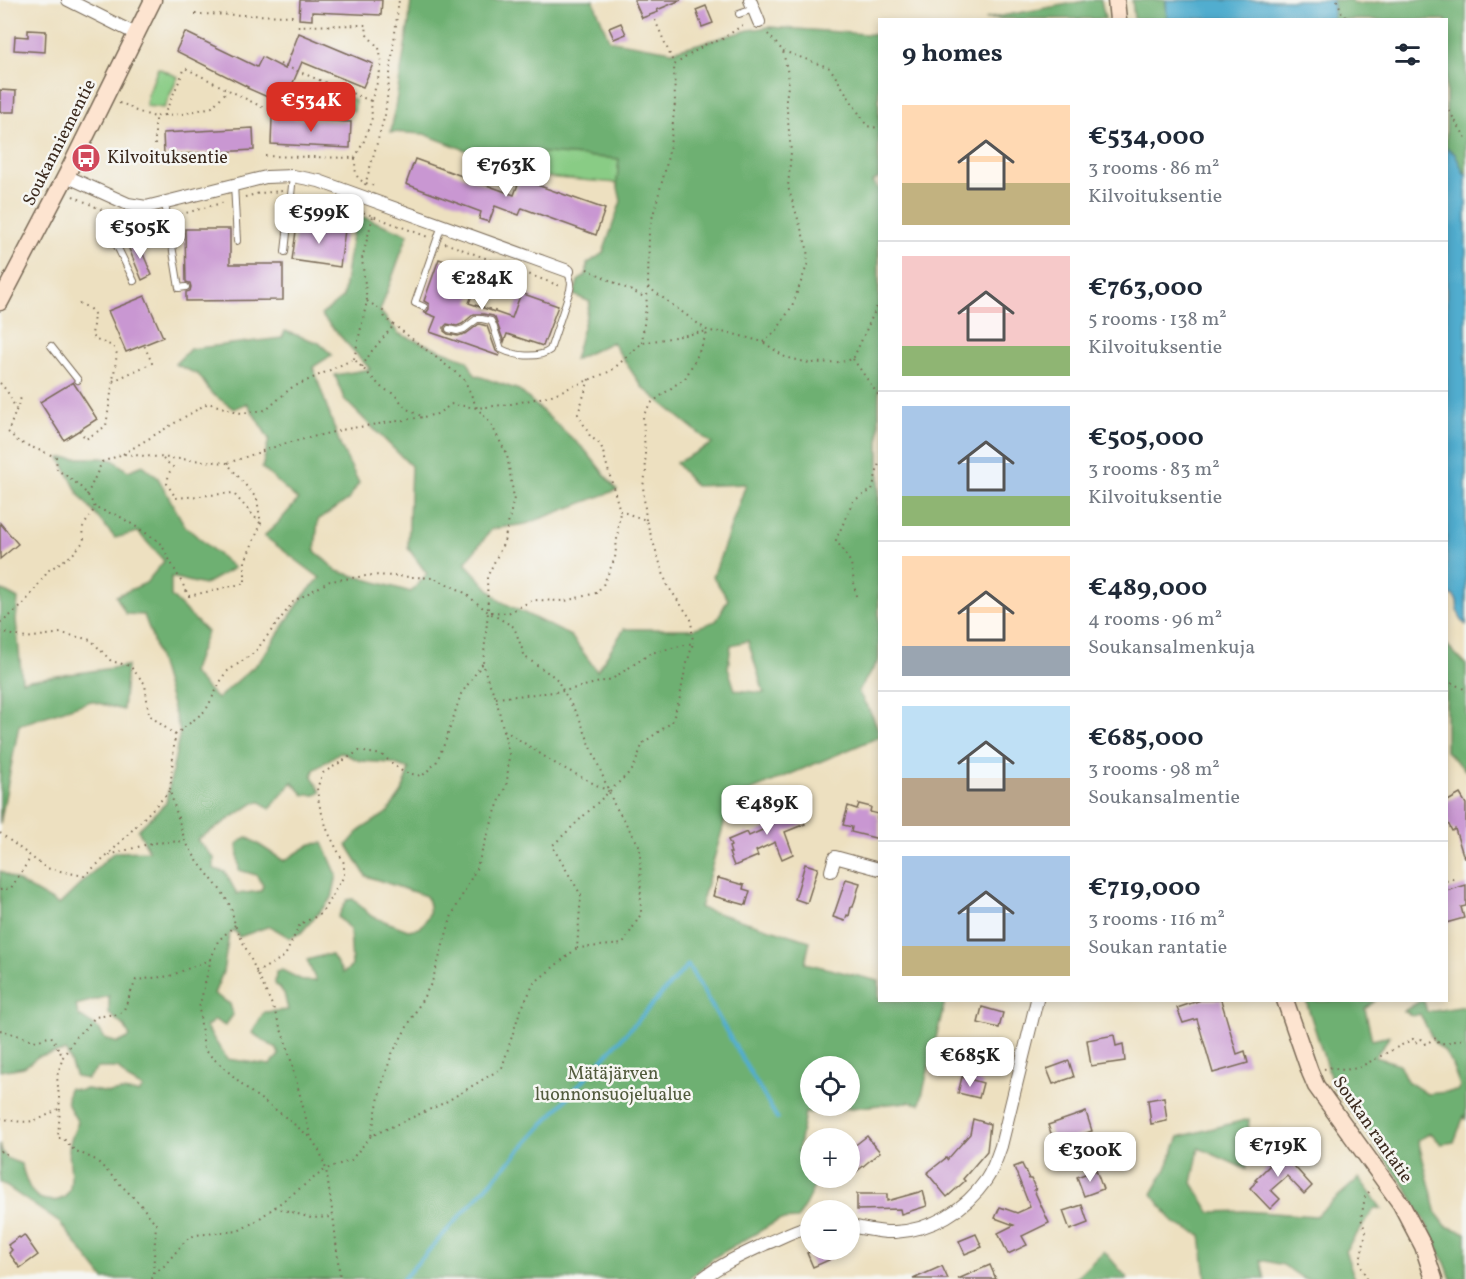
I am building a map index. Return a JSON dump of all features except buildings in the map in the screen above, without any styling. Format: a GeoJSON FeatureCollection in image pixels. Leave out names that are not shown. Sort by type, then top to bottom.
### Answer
{"type":"FeatureCollection","features":[{"type":"Feature","properties":{"kind":"street"},"geometry":{"type":"LineString","coordinates":[[68,0],[136,34]]}},
{"type":"Feature","properties":{"kind":"street","name":"Soukanniementie"},"geometry":{"type":"LineString","coordinates":[[0,302],[66,176],[153,0]]}},
{"type":"Feature","properties":{"kind":"street"},"geometry":{"type":"LineString","coordinates":[[1116,0],[1118,18]]}},
{"type":"Feature","properties":{"kind":"street"},"geometry":{"type":"LineString","coordinates":[[66,176],[128,204],[146,207],[266,177],[293,176],[363,189],[442,225],[568,271]]}},
{"type":"Feature","properties":{"kind":"street"},"geometry":{"type":"LineString","coordinates":[[831,871],[835,857],[878,869]]}},
{"type":"Feature","properties":{"kind":"street"},"geometry":{"type":"LineString","coordinates":[[860,1227],[894,1232],[926,1226],[955,1211],[978,1191],[994,1166],[1002,1146],[1037,1002]]}},
{"type":"Feature","properties":{"kind":"street","name":"Soukan rantatie"},"geometry":{"type":"LineString","coordinates":[[1286,1002],[1316,1086],[1401,1204],[1423,1246],[1434,1279]]}},
{"type":"Feature","properties":{"kind":"street"},"geometry":{"type":"LineString","coordinates":[[702,1279],[712,1271],[743,1255],[800,1230]]}},
{"type":"Feature","properties":{"kind":"lane"},"geometry":{"type":"LineString","coordinates":[[740,14],[755,12]]}},
{"type":"Feature","properties":{"kind":"lane"},"geometry":{"type":"LineString","coordinates":[[285,252],[293,176]]}},
{"type":"Feature","properties":{"kind":"lane"},"geometry":{"type":"LineString","coordinates":[[234,184],[237,241]]}},
{"type":"Feature","properties":{"kind":"lane"},"geometry":{"type":"LineString","coordinates":[[165,202],[179,288],[186,287]]}},
{"type":"Feature","properties":{"kind":"lane"},"geometry":{"type":"LineString","coordinates":[[424,307],[415,303],[442,225]]}},
{"type":"Feature","properties":{"kind":"lane"},"geometry":{"type":"LineString","coordinates":[[115,242],[134,281]]}},
{"type":"Feature","properties":{"kind":"lane"},"geometry":{"type":"LineString","coordinates":[[449,329],[457,331],[464,329],[477,319],[491,321],[501,349],[509,354],[523,356],[546,353],[550,350],[570,290],[568,271]]}},
{"type":"Feature","properties":{"kind":"lane"},"geometry":{"type":"LineString","coordinates":[[51,346],[78,380]]}},
{"type":"Feature","properties":{"kind":"path"},"geometry":{"type":"LineString","coordinates":[[363,189],[385,116],[399,0]]}},
{"type":"Feature","properties":{"kind":"path"},"geometry":{"type":"LineString","coordinates":[[1337,0],[1346,18]]}},
{"type":"Feature","properties":{"kind":"path"},"geometry":{"type":"LineString","coordinates":[[674,65],[706,44],[721,40],[755,12],[768,35],[783,51],[830,68],[867,126],[878,128]]}},
{"type":"Feature","properties":{"kind":"path"},"geometry":{"type":"LineString","coordinates":[[195,14],[295,16]]}},
{"type":"Feature","properties":{"kind":"path"},"geometry":{"type":"LineString","coordinates":[[642,343],[648,287],[649,230],[666,167],[675,103],[674,65],[655,20]]}},
{"type":"Feature","properties":{"kind":"path"},"geometry":{"type":"LineString","coordinates":[[294,26],[366,25],[367,35],[379,48],[382,63],[371,102],[372,118],[355,158],[355,172],[363,189]]}},
{"type":"Feature","properties":{"kind":"path"},"geometry":{"type":"LineString","coordinates":[[763,342],[777,330],[792,306],[808,263],[807,248],[788,187],[791,152],[786,100],[789,80],[783,51]]}},
{"type":"Feature","properties":{"kind":"path"},"geometry":{"type":"LineString","coordinates":[[280,64],[371,102]]}},
{"type":"Feature","properties":{"kind":"path"},"geometry":{"type":"LineString","coordinates":[[164,115],[185,68],[264,108]]}},
{"type":"Feature","properties":{"kind":"path"},"geometry":{"type":"LineString","coordinates":[[113,105],[119,103],[126,105],[133,110],[155,117],[182,114],[212,107],[229,90]]}},
{"type":"Feature","properties":{"kind":"path"},"geometry":{"type":"LineString","coordinates":[[1448,109],[1466,138]]}},
{"type":"Feature","properties":{"kind":"path"},"geometry":{"type":"LineString","coordinates":[[154,146],[155,117]]}},
{"type":"Feature","properties":{"kind":"path"},"geometry":{"type":"LineString","coordinates":[[265,156],[355,158]]}},
{"type":"Feature","properties":{"kind":"path"},"geometry":{"type":"LineString","coordinates":[[363,189],[385,190]]}},
{"type":"Feature","properties":{"kind":"path"},"geometry":{"type":"LineString","coordinates":[[73,196],[123,219],[144,221],[167,218],[260,193],[292,191]]}},
{"type":"Feature","properties":{"kind":"path"},"geometry":{"type":"LineString","coordinates":[[339,203],[570,290]]}},
{"type":"Feature","properties":{"kind":"path"},"geometry":{"type":"LineString","coordinates":[[354,359],[368,301],[362,260],[373,216]]}},
{"type":"Feature","properties":{"kind":"path"},"geometry":{"type":"LineString","coordinates":[[587,269],[646,298]]}},
{"type":"Feature","properties":{"kind":"path"},"geometry":{"type":"LineString","coordinates":[[648,287],[708,331]]}},
{"type":"Feature","properties":{"kind":"path"},"geometry":{"type":"LineString","coordinates":[[479,296],[481,306],[495,311]]}},
{"type":"Feature","properties":{"kind":"path"},"geometry":{"type":"LineString","coordinates":[[368,301],[383,311],[385,318],[464,379],[477,408],[491,424],[507,455],[514,498],[504,542],[487,578],[488,612],[483,663],[496,698],[509,754],[507,783],[476,869],[452,915],[432,982],[392,1054],[381,1087],[371,1136]]}},
{"type":"Feature","properties":{"kind":"path"},"geometry":{"type":"LineString","coordinates":[[79,303],[89,308],[94,314],[92,336],[96,340],[113,346],[117,354],[106,426],[86,440],[79,430]]}},
{"type":"Feature","properties":{"kind":"path"},"geometry":{"type":"LineString","coordinates":[[853,359],[878,304]]}},
{"type":"Feature","properties":{"kind":"path"},"geometry":{"type":"LineString","coordinates":[[362,367],[371,352],[394,325]]}},
{"type":"Feature","properties":{"kind":"path"},"geometry":{"type":"LineString","coordinates":[[578,948],[581,896],[552,846],[633,769],[642,743],[672,722],[693,643],[691,619],[667,585],[646,520],[643,486],[646,472],[642,416],[650,404],[686,377],[708,331]]}},
{"type":"Feature","properties":{"kind":"path"},"geometry":{"type":"LineString","coordinates":[[123,454],[227,464],[283,444],[346,429],[437,414],[452,404],[477,408],[549,396],[611,370],[642,343],[708,331],[730,333],[763,342],[785,357],[809,363],[841,362],[853,359]]}},
{"type":"Feature","properties":{"kind":"path"},"geometry":{"type":"LineString","coordinates":[[113,381],[152,363],[144,345]]}},
{"type":"Feature","properties":{"kind":"path"},"geometry":{"type":"LineString","coordinates":[[354,359],[382,388],[394,394],[407,409],[423,417]]}},
{"type":"Feature","properties":{"kind":"path"},"geometry":{"type":"LineString","coordinates":[[87,495],[102,462],[123,454],[208,403],[241,413],[266,410],[291,388],[354,359]]}},
{"type":"Feature","properties":{"kind":"path"},"geometry":{"type":"LineString","coordinates":[[853,359],[878,395]]}},
{"type":"Feature","properties":{"kind":"path"},"geometry":{"type":"LineString","coordinates":[[488,612],[508,613],[532,600],[566,601],[597,593],[615,558],[620,511],[601,445],[590,436],[579,414],[589,379]]}},
{"type":"Feature","properties":{"kind":"path"},"geometry":{"type":"LineString","coordinates":[[0,383],[8,392],[16,410]]}},
{"type":"Feature","properties":{"kind":"path"},"geometry":{"type":"LineString","coordinates":[[22,395],[8,432],[19,442],[56,457],[57,470],[68,476],[87,495],[95,508],[119,516],[160,542],[189,596],[245,583],[245,561],[261,524],[257,499],[227,464]]}},
{"type":"Feature","properties":{"kind":"path"},"geometry":{"type":"LineString","coordinates":[[162,458],[173,467],[167,484],[176,498],[233,493],[261,524]]}},
{"type":"Feature","properties":{"kind":"path"},"geometry":{"type":"LineString","coordinates":[[856,596],[851,563],[836,540],[853,501],[872,490],[878,467]]}},
{"type":"Feature","properties":{"kind":"path"},"geometry":{"type":"LineString","coordinates":[[0,622],[23,605],[48,570],[72,555],[84,541],[83,527],[95,508]]}},
{"type":"Feature","properties":{"kind":"path"},"geometry":{"type":"LineString","coordinates":[[620,511],[646,520]]}},
{"type":"Feature","properties":{"kind":"path"},"geometry":{"type":"LineString","coordinates":[[153,1274],[164,1266],[186,1240],[195,1235],[238,1231],[256,1221],[326,1169],[351,1160],[371,1136],[444,1103],[502,1068],[519,1014],[534,983],[578,948],[622,944],[641,914],[640,847],[614,804],[580,720],[556,678],[525,657],[514,627],[488,612],[462,591],[434,579],[373,575],[330,581],[294,601],[255,651],[225,673],[206,710],[175,735],[170,790],[185,841],[231,907],[235,925],[273,1007],[288,1049],[311,1138]]}},
{"type":"Feature","properties":{"kind":"path"},"geometry":{"type":"LineString","coordinates":[[0,632],[26,638],[61,633],[91,640],[111,661],[130,666],[145,684],[149,715],[175,735]]}},
{"type":"Feature","properties":{"kind":"path"},"geometry":{"type":"LineString","coordinates":[[496,698],[564,692],[612,680],[651,653],[693,643]]}},
{"type":"Feature","properties":{"kind":"path"},"geometry":{"type":"LineString","coordinates":[[256,973],[285,956],[300,924],[321,914],[344,876],[344,863],[328,832],[319,804],[316,788],[323,773],[360,751],[382,755],[403,772],[422,776],[436,763],[461,694],[483,663]]}},
{"type":"Feature","properties":{"kind":"path"},"geometry":{"type":"LineString","coordinates":[[1448,681],[1466,690]]}},
{"type":"Feature","properties":{"kind":"path"},"geometry":{"type":"LineString","coordinates":[[504,730],[556,764],[610,792]]}},
{"type":"Feature","properties":{"kind":"path"},"geometry":{"type":"LineString","coordinates":[[0,833],[46,868],[84,876],[107,856],[170,790]]}},
{"type":"Feature","properties":{"kind":"path"},"geometry":{"type":"LineString","coordinates":[[107,856],[152,843],[185,841]]}},
{"type":"Feature","properties":{"kind":"path"},"geometry":{"type":"LineString","coordinates":[[0,890],[11,888],[31,857]]}},
{"type":"Feature","properties":{"kind":"path"},"geometry":{"type":"LineString","coordinates":[[1448,880],[1456,878]]}},
{"type":"Feature","properties":{"kind":"path"},"geometry":{"type":"LineString","coordinates":[[235,925],[218,941],[211,959],[199,1008],[204,1050],[252,1093],[311,1138],[320,1152],[326,1169],[340,1279]]}},
{"type":"Feature","properties":{"kind":"path"},"geometry":{"type":"LineString","coordinates":[[152,1279],[156,1224],[140,1204],[96,1160],[74,1150],[63,1138],[58,1138],[60,1108],[57,1076],[63,1057],[77,1035],[95,1017],[123,1012],[136,980],[170,976],[211,959]]}},
{"type":"Feature","properties":{"kind":"path"},"geometry":{"type":"LineString","coordinates":[[0,1030],[36,1041],[51,1036],[63,1057]]}},
{"type":"Feature","properties":{"kind":"path"},"geometry":{"type":"LineString","coordinates":[[1318,1069],[1358,1068],[1413,1039],[1415,1043],[1422,1039],[1425,1044],[1436,1038],[1439,1044],[1466,1039]]}},
{"type":"Feature","properties":{"kind":"path"},"geometry":{"type":"LineString","coordinates":[[0,1118],[19,1122],[36,1121],[60,1108]]}},
{"type":"Feature","properties":{"kind":"path"},"geometry":{"type":"LineString","coordinates":[[0,1151],[10,1156]]}},
{"type":"Feature","properties":{"kind":"path"},"geometry":{"type":"LineString","coordinates":[[1366,1279],[1360,1261],[1366,1232],[1361,1219],[1365,1197],[1381,1177]]}},
{"type":"Feature","properties":{"kind":"path"},"geometry":{"type":"LineString","coordinates":[[275,1207],[311,1218],[333,1217]]}},
{"type":"Feature","properties":{"kind":"green space","name":"Mätäjärven luonnonsuojelualue"},"geometry":{"type":"Polygon","coordinates":[[[411,0],[593,0],[609,39],[672,51],[749,30],[769,27],[878,35],[878,179],[872,182],[878,188],[878,661],[858,691],[874,719],[878,737],[731,799],[700,908],[810,941],[805,963],[878,981],[878,1002],[945,1002],[920,1104],[908,1102],[860,1107],[860,1056],[800,1056],[800,1116],[804,1116],[802,1128],[800,1128],[798,1152],[800,1188],[814,1188],[808,1200],[800,1200],[798,1219],[779,1220],[713,1258],[689,1279],[104,1279],[60,1223],[0,1182],[0,1145],[5,1156],[21,1164],[29,1186],[36,1196],[46,1200],[57,1200],[69,1192],[71,1175],[69,1148],[78,1122],[70,1110],[69,1088],[109,1093],[121,1091],[139,1093],[143,1088],[127,1079],[118,1068],[97,1068],[87,1079],[76,1077],[66,1051],[39,1056],[24,1067],[0,1071],[0,871],[59,905],[114,852],[149,851],[138,830],[166,803],[180,732],[144,615],[126,614],[116,596],[146,583],[164,561],[138,532],[115,538],[79,495],[60,458],[113,460],[128,471],[143,465],[158,478],[185,526],[234,568],[204,585],[171,577],[171,596],[207,632],[192,673],[217,699],[260,661],[305,594],[320,578],[264,536],[298,500],[262,468],[269,439],[247,403],[234,409],[211,393],[199,375],[175,364],[190,349],[282,338],[285,331],[319,343],[332,355],[313,367],[341,447],[359,483],[348,500],[318,520],[315,551],[337,571],[411,592],[427,574],[408,548],[411,466],[344,399],[335,375],[370,369],[321,315],[343,297],[355,214],[408,234],[380,311],[399,334],[467,360],[475,375],[519,390],[585,450],[617,490],[526,524],[492,529],[465,563],[500,601],[571,636],[597,671],[624,629],[693,629],[716,621],[728,599],[713,577],[746,484],[695,486],[676,463],[712,444],[642,387],[612,342],[574,360],[590,302],[574,295],[578,281],[585,276],[587,264],[603,253],[621,201],[617,183],[619,159],[535,152],[533,176],[424,134],[391,132],[411,0]],[[748,641],[731,645],[728,668],[735,690],[764,693],[748,641]],[[340,752],[314,770],[312,776],[321,792],[316,795],[304,795],[292,782],[270,809],[261,802],[254,803],[197,840],[214,858],[214,869],[225,872],[237,894],[261,891],[263,885],[256,875],[239,870],[237,844],[247,837],[284,861],[311,844],[323,843],[337,875],[332,898],[301,933],[290,938],[270,926],[239,937],[234,930],[229,935],[223,972],[214,994],[230,1004],[233,1015],[225,1026],[215,1020],[206,1027],[227,1059],[270,1065],[279,1055],[277,1049],[252,1033],[264,1012],[288,1010],[284,993],[275,984],[276,972],[282,970],[304,981],[316,981],[307,960],[325,955],[332,955],[343,973],[352,966],[350,929],[338,917],[347,900],[353,899],[371,916],[408,930],[420,928],[426,920],[429,906],[426,896],[366,876],[347,845],[360,830],[387,813],[402,792],[409,769],[392,763],[360,761],[340,752]],[[109,996],[76,1005],[78,1015],[99,1029],[105,1039],[118,1043],[130,1037],[124,1026],[109,1014],[109,996]]]}},
{"type":"Feature","properties":{"kind":"green space"},"geometry":{"type":"Polygon","coordinates":[[[1101,0],[1105,18],[991,18],[1101,0]]]}},
{"type":"Feature","properties":{"kind":"green space"},"geometry":{"type":"Polygon","coordinates":[[[1132,0],[1166,0],[1167,18],[1134,18],[1132,0]]]}},
{"type":"Feature","properties":{"kind":"green space"},"geometry":{"type":"Polygon","coordinates":[[[1333,0],[1351,0],[1354,4],[1405,0],[1466,0],[1466,174],[1455,154],[1448,149],[1448,18],[1333,18],[1333,0]]]}},
{"type":"Feature","properties":{"kind":"green space"},"geometry":{"type":"Polygon","coordinates":[[[158,68],[178,77],[164,108],[146,106],[158,68]]]}},
{"type":"Feature","properties":{"kind":"green space"},"geometry":{"type":"Polygon","coordinates":[[[322,90],[355,100],[354,111],[333,108],[317,100],[322,90]]]}},
{"type":"Feature","properties":{"kind":"green space"},"geometry":{"type":"Polygon","coordinates":[[[535,152],[619,159],[617,183],[533,176],[535,152]]]}},
{"type":"Feature","properties":{"kind":"green space"},"geometry":{"type":"Polygon","coordinates":[[[0,589],[18,599],[16,620],[22,681],[127,666],[123,710],[91,701],[19,725],[0,824],[0,589]]]}},
{"type":"Feature","properties":{"kind":"green space"},"geometry":{"type":"Polygon","coordinates":[[[1448,646],[1466,665],[1466,771],[1448,753],[1448,646]]]}},
{"type":"Feature","properties":{"kind":"green space"},"geometry":{"type":"Polygon","coordinates":[[[1306,1002],[1374,1002],[1365,1009],[1372,1040],[1390,1036],[1375,1057],[1399,1064],[1407,1081],[1427,1094],[1457,1091],[1460,1086],[1451,1062],[1434,1042],[1420,1014],[1413,1016],[1404,1011],[1418,1002],[1424,1002],[1427,1012],[1466,1006],[1466,1120],[1464,1116],[1454,1142],[1441,1144],[1431,1133],[1418,1140],[1437,1214],[1446,1226],[1466,1233],[1466,1279],[1451,1279],[1425,1222],[1406,1188],[1333,1086],[1306,1002]]]}},
{"type":"Feature","properties":{"kind":"green space"},"geometry":{"type":"Polygon","coordinates":[[[1249,1119],[1246,1169],[1199,1148],[1192,1183],[1210,1212],[1244,1211],[1316,1216],[1359,1178],[1382,1209],[1375,1208],[1345,1251],[1355,1279],[1304,1279],[1283,1265],[1261,1260],[1265,1279],[1206,1279],[1201,1235],[1175,1224],[1152,1194],[1166,1169],[1179,1137],[1249,1119]]]}},
{"type":"Feature","properties":{"kind":"green space"},"geometry":{"type":"Polygon","coordinates":[[[1104,1251],[1128,1279],[1073,1279],[1079,1275],[1104,1251]]]}},
{"type":"Feature","properties":{"kind":"water"},"geometry":{"type":"Polygon","coordinates":[[[1166,0],[1333,0],[1333,18],[1167,18],[1166,0]]]}},
{"type":"Feature","properties":{"kind":"water"},"geometry":{"type":"Polygon","coordinates":[[[1448,149],[1455,154],[1466,174],[1466,625],[1460,618],[1456,600],[1448,593],[1448,149]]]}},
{"type":"Feature","properties":{"kind":"waterway"},"geometry":{"type":"LineString","coordinates":[[403,1279],[688,965],[777,1118]]}},
{"type":"Feature","properties":{"kind":"place","name":"Kilvoituksentie"},"geometry":{"type":"Point","coordinates":[86,158]}}]}
